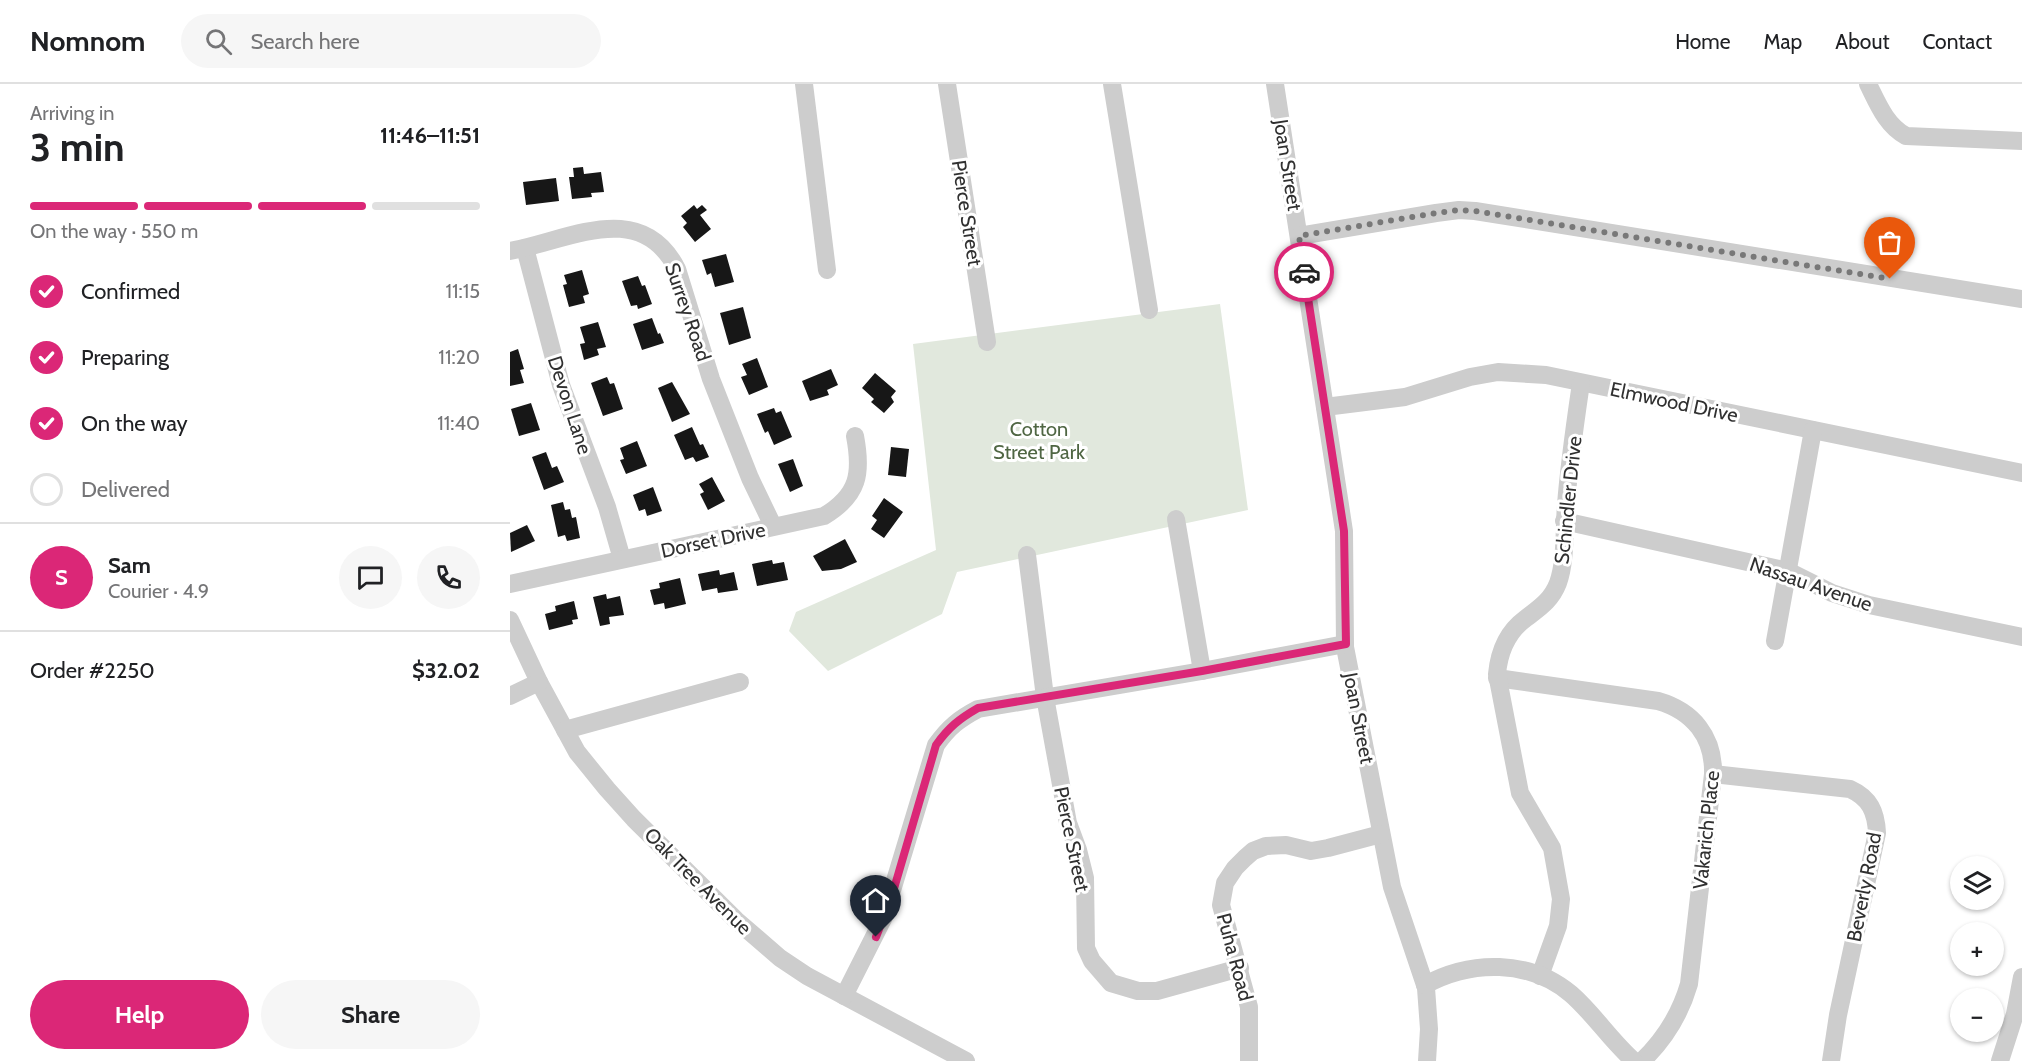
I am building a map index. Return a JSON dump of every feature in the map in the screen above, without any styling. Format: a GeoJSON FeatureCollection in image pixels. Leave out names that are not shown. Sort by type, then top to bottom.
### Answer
{"type":"FeatureCollection","features":[{"type":"Feature","properties":{"kind":"street"},"geometry":{"type":"LineString","coordinates":[[804,84],[828,270]]}},
{"type":"Feature","properties":{"kind":"street","name":"Pierce Street"},"geometry":{"type":"LineString","coordinates":[[947,84],[987,342]]}},
{"type":"Feature","properties":{"kind":"street"},"geometry":{"type":"LineString","coordinates":[[1112,84],[1149,309]]}},
{"type":"Feature","properties":{"kind":"street","name":"Joan Street"},"geometry":{"type":"LineString","coordinates":[[1275,84],[1344,531],[1346,644],[1392,887],[1425,985],[1430,1029],[1427,1061]]}},
{"type":"Feature","properties":{"kind":"street"},"geometry":{"type":"LineString","coordinates":[[1868,84],[1888,122],[1906,136],[2022,141]]}},
{"type":"Feature","properties":{"kind":"street"},"geometry":{"type":"LineString","coordinates":[[1299,236],[1436,213],[1459,210],[1475,211],[2022,299]]}},
{"type":"Feature","properties":{"kind":"street","name":"Surrey Road"},"geometry":{"type":"LineString","coordinates":[[518,250],[612,227],[639,231],[661,246],[677,269],[711,379],[750,478],[774,526]]}},
{"type":"Feature","properties":{"kind":"street","name":"Devon Lane"},"geometry":{"type":"LineString","coordinates":[[518,250],[561,385],[607,507],[622,559]]}},
{"type":"Feature","properties":{"kind":"street","name":"Elmwood Drive"},"geometry":{"type":"LineString","coordinates":[[1325,407],[1405,397],[1470,377],[1498,372],[1546,375],[2022,473]]}},
{"type":"Feature","properties":{"kind":"street","name":"Schindler Drive"},"geometry":{"type":"LineString","coordinates":[[1540,976],[1561,915],[1558,881],[1552,848],[1520,793],[1497,678],[1499,660],[1506,640],[1514,628],[1546,602],[1558,582],[1563,567],[1568,474],[1581,383]]}},
{"type":"Feature","properties":{"kind":"street"},"geometry":{"type":"LineString","coordinates":[[1775,641],[1813,430]]}},
{"type":"Feature","properties":{"kind":"street","name":"Dorset Drive"},"geometry":{"type":"LineString","coordinates":[[510,584],[824,516],[845,500],[853,489],[859,466],[855,436]]}},
{"type":"Feature","properties":{"kind":"street"},"geometry":{"type":"LineString","coordinates":[[1176,519],[1202,671]]}},
{"type":"Feature","properties":{"kind":"street","name":"Nassau Avenue"},"geometry":{"type":"LineString","coordinates":[[1564,521],[1788,572],[1832,592],[1869,605],[2022,637]]}},
{"type":"Feature","properties":{"kind":"street","name":"Pierce Street"},"geometry":{"type":"LineString","coordinates":[[1027,555],[1045,697],[1068,823],[1085,878],[1086,948],[1092,961],[1111,982],[1138,991],[1157,991],[1240,968]]}},
{"type":"Feature","properties":{"kind":"street","name":"Oak Tree Avenue"},"geometry":{"type":"LineString","coordinates":[[510,620],[539,682],[577,752],[607,789],[736,920],[792,967],[966,1061]]}},
{"type":"Feature","properties":{"kind":"street"},"geometry":{"type":"LineString","coordinates":[[844,996],[884,917],[936,745],[948,728],[962,717],[978,708],[1202,671],[1346,644]]}},
{"type":"Feature","properties":{"kind":"street","name":"Vakarich Place"},"geometry":{"type":"LineString","coordinates":[[1497,678],[1658,701],[1671,705],[1689,716],[1703,731],[1713,757],[1689,984],[1672,1026],[1654,1050],[1642,1061]]}},
{"type":"Feature","properties":{"kind":"street"},"geometry":{"type":"LineString","coordinates":[[510,696],[539,682]]}},
{"type":"Feature","properties":{"kind":"street"},"geometry":{"type":"LineString","coordinates":[[565,730],[740,682]]}},
{"type":"Feature","properties":{"kind":"street","name":"Beverly Road"},"geometry":{"type":"LineString","coordinates":[[1713,774],[1850,789],[1863,797],[1872,808],[1877,833],[1838,1015],[1831,1061]]}},
{"type":"Feature","properties":{"kind":"street","name":"Puha Road"},"geometry":{"type":"LineString","coordinates":[[1249,1061],[1249,1007],[1221,905],[1226,883],[1235,868],[1245,858],[1253,851],[1266,846],[1286,845],[1311,850],[1382,834]]}},
{"type":"Feature","properties":{"kind":"street"},"geometry":{"type":"LineString","coordinates":[[1425,985],[1449,974],[1481,967],[1514,968],[1540,976],[1572,995],[1634,1061]]}},
{"type":"Feature","properties":{"kind":"street"},"geometry":{"type":"LineString","coordinates":[[2000,1061],[2015,1014],[2022,977]]}},
{"type":"Feature","properties":{"kind":"green space","name":"Cotton Street Park"},"geometry":{"type":"Polygon","coordinates":[[[1220,304],[1248,510],[957,572],[942,614],[828,671],[789,631],[796,612],[936,550],[913,344],[1220,304]]]}},
{"type":"Feature","properties":{"kind":"building"},"geometry":{"type":"Polygon","coordinates":[[[583,167],[584,174],[601,172],[604,192],[591,193],[592,197],[572,199],[569,177],[574,177],[573,168],[583,167]]]}},
{"type":"Feature","properties":{"kind":"building"},"geometry":{"type":"Polygon","coordinates":[[[556,178],[559,201],[526,205],[523,182],[556,178]]]}},
{"type":"Feature","properties":{"kind":"building"},"geometry":{"type":"Polygon","coordinates":[[[694,205],[697,209],[702,205],[707,210],[700,215],[711,229],[695,242],[683,227],[687,223],[681,216],[694,205]]]}},
{"type":"Feature","properties":{"kind":"building"},"geometry":{"type":"Polygon","coordinates":[[[726,254],[734,282],[715,287],[711,273],[707,275],[702,260],[726,254]]]}},
{"type":"Feature","properties":{"kind":"building"},"geometry":{"type":"Polygon","coordinates":[[[582,270],[589,294],[583,296],[585,303],[569,307],[563,285],[567,284],[564,275],[582,270]]]}},
{"type":"Feature","properties":{"kind":"building"},"geometry":{"type":"Polygon","coordinates":[[[638,276],[642,286],[645,285],[652,304],[638,309],[637,305],[631,306],[622,281],[638,276]]]}},
{"type":"Feature","properties":{"kind":"building"},"geometry":{"type":"Polygon","coordinates":[[[743,307],[751,338],[729,345],[720,313],[743,307]]]}},
{"type":"Feature","properties":{"kind":"building"},"geometry":{"type":"Polygon","coordinates":[[[652,318],[664,343],[642,350],[633,324],[652,318]]]}},
{"type":"Feature","properties":{"kind":"building"},"geometry":{"type":"Polygon","coordinates":[[[598,322],[606,347],[597,349],[599,355],[584,360],[580,344],[585,343],[580,327],[598,322]]]}},
{"type":"Feature","properties":{"kind":"building"},"geometry":{"type":"Polygon","coordinates":[[[518,349],[524,369],[520,370],[524,383],[510,386],[510,352],[518,349]]]}},
{"type":"Feature","properties":{"kind":"building"},"geometry":{"type":"Polygon","coordinates":[[[757,358],[768,387],[749,395],[741,377],[747,375],[742,364],[757,358]]]}},
{"type":"Feature","properties":{"kind":"building"},"geometry":{"type":"Polygon","coordinates":[[[831,369],[838,385],[827,390],[829,395],[810,401],[802,381],[831,369]]]}},
{"type":"Feature","properties":{"kind":"building"},"geometry":{"type":"Polygon","coordinates":[[[875,373],[896,391],[891,397],[894,402],[884,413],[871,402],[874,399],[862,388],[875,373]]]}},
{"type":"Feature","properties":{"kind":"building"},"geometry":{"type":"Polygon","coordinates":[[[607,377],[610,384],[614,383],[623,409],[603,416],[591,383],[607,377]]]}},
{"type":"Feature","properties":{"kind":"building"},"geometry":{"type":"Polygon","coordinates":[[[672,382],[690,414],[672,422],[658,388],[672,382]]]}},
{"type":"Feature","properties":{"kind":"building"},"geometry":{"type":"Polygon","coordinates":[[[531,403],[540,430],[519,436],[511,409],[531,403]]]}},
{"type":"Feature","properties":{"kind":"building"},"geometry":{"type":"Polygon","coordinates":[[[774,408],[776,413],[781,411],[792,437],[774,445],[768,431],[765,433],[757,414],[774,408]]]}},
{"type":"Feature","properties":{"kind":"building"},"geometry":{"type":"Polygon","coordinates":[[[692,427],[700,445],[703,444],[709,457],[696,462],[693,457],[685,460],[674,435],[692,427]]]}},
{"type":"Feature","properties":{"kind":"building"},"geometry":{"type":"Polygon","coordinates":[[[637,441],[647,466],[626,474],[620,460],[624,459],[620,448],[637,441]]]}},
{"type":"Feature","properties":{"kind":"building"},"geometry":{"type":"Polygon","coordinates":[[[891,447],[909,449],[906,477],[888,475],[891,447]]]}},
{"type":"Feature","properties":{"kind":"building"},"geometry":{"type":"Polygon","coordinates":[[[546,452],[552,468],[557,466],[564,482],[544,490],[532,457],[546,452]]]}},
{"type":"Feature","properties":{"kind":"building"},"geometry":{"type":"Polygon","coordinates":[[[793,459],[803,486],[790,492],[778,464],[793,459]]]}},
{"type":"Feature","properties":{"kind":"building"},"geometry":{"type":"Polygon","coordinates":[[[712,477],[725,501],[708,510],[700,494],[704,492],[699,484],[712,477]]]}},
{"type":"Feature","properties":{"kind":"building"},"geometry":{"type":"Polygon","coordinates":[[[653,487],[662,511],[647,516],[645,509],[639,511],[633,495],[653,487]]]}},
{"type":"Feature","properties":{"kind":"building"},"geometry":{"type":"Polygon","coordinates":[[[884,498],[903,512],[884,538],[871,529],[877,520],[872,516],[884,498]]]}},
{"type":"Feature","properties":{"kind":"building"},"geometry":{"type":"Polygon","coordinates":[[[563,502],[565,510],[570,509],[572,518],[576,517],[580,538],[567,541],[565,535],[558,537],[551,505],[563,502]]]}},
{"type":"Feature","properties":{"kind":"building"},"geometry":{"type":"Polygon","coordinates":[[[527,525],[535,541],[511,552],[510,533],[527,525]]]}},
{"type":"Feature","properties":{"kind":"building"},"geometry":{"type":"Polygon","coordinates":[[[845,539],[857,562],[841,569],[822,571],[813,556],[845,539]]]}},
{"type":"Feature","properties":{"kind":"building"},"geometry":{"type":"Polygon","coordinates":[[[772,560],[773,564],[784,562],[788,580],[757,586],[752,564],[772,560]]]}},
{"type":"Feature","properties":{"kind":"building"},"geometry":{"type":"Polygon","coordinates":[[[719,570],[720,575],[734,572],[738,590],[718,593],[717,588],[702,591],[698,574],[719,570]]]}},
{"type":"Feature","properties":{"kind":"building"},"geometry":{"type":"Polygon","coordinates":[[[680,578],[686,604],[665,609],[664,603],[654,605],[650,590],[660,588],[659,583],[680,578]]]}},
{"type":"Feature","properties":{"kind":"building"},"geometry":{"type":"Polygon","coordinates":[[[606,594],[607,599],[620,596],[624,615],[609,617],[610,624],[600,626],[593,597],[606,594]]]}},
{"type":"Feature","properties":{"kind":"building"},"geometry":{"type":"Polygon","coordinates":[[[574,601],[578,619],[572,620],[573,624],[549,630],[545,614],[556,611],[555,606],[574,601]]]}},
{"type":"Feature","properties":{"kind":"way so far"},"geometry":{"type":"LineString","coordinates":[[1304,272],[1299,236],[1459,210],[1890,279]]}},
{"type":"Feature","properties":{"kind":"route"},"geometry":{"type":"LineString","coordinates":[[876,937],[893,892],[936,745],[948,728],[962,717],[978,708],[1202,671],[1346,644],[1344,531],[1304,272]]}}]}
